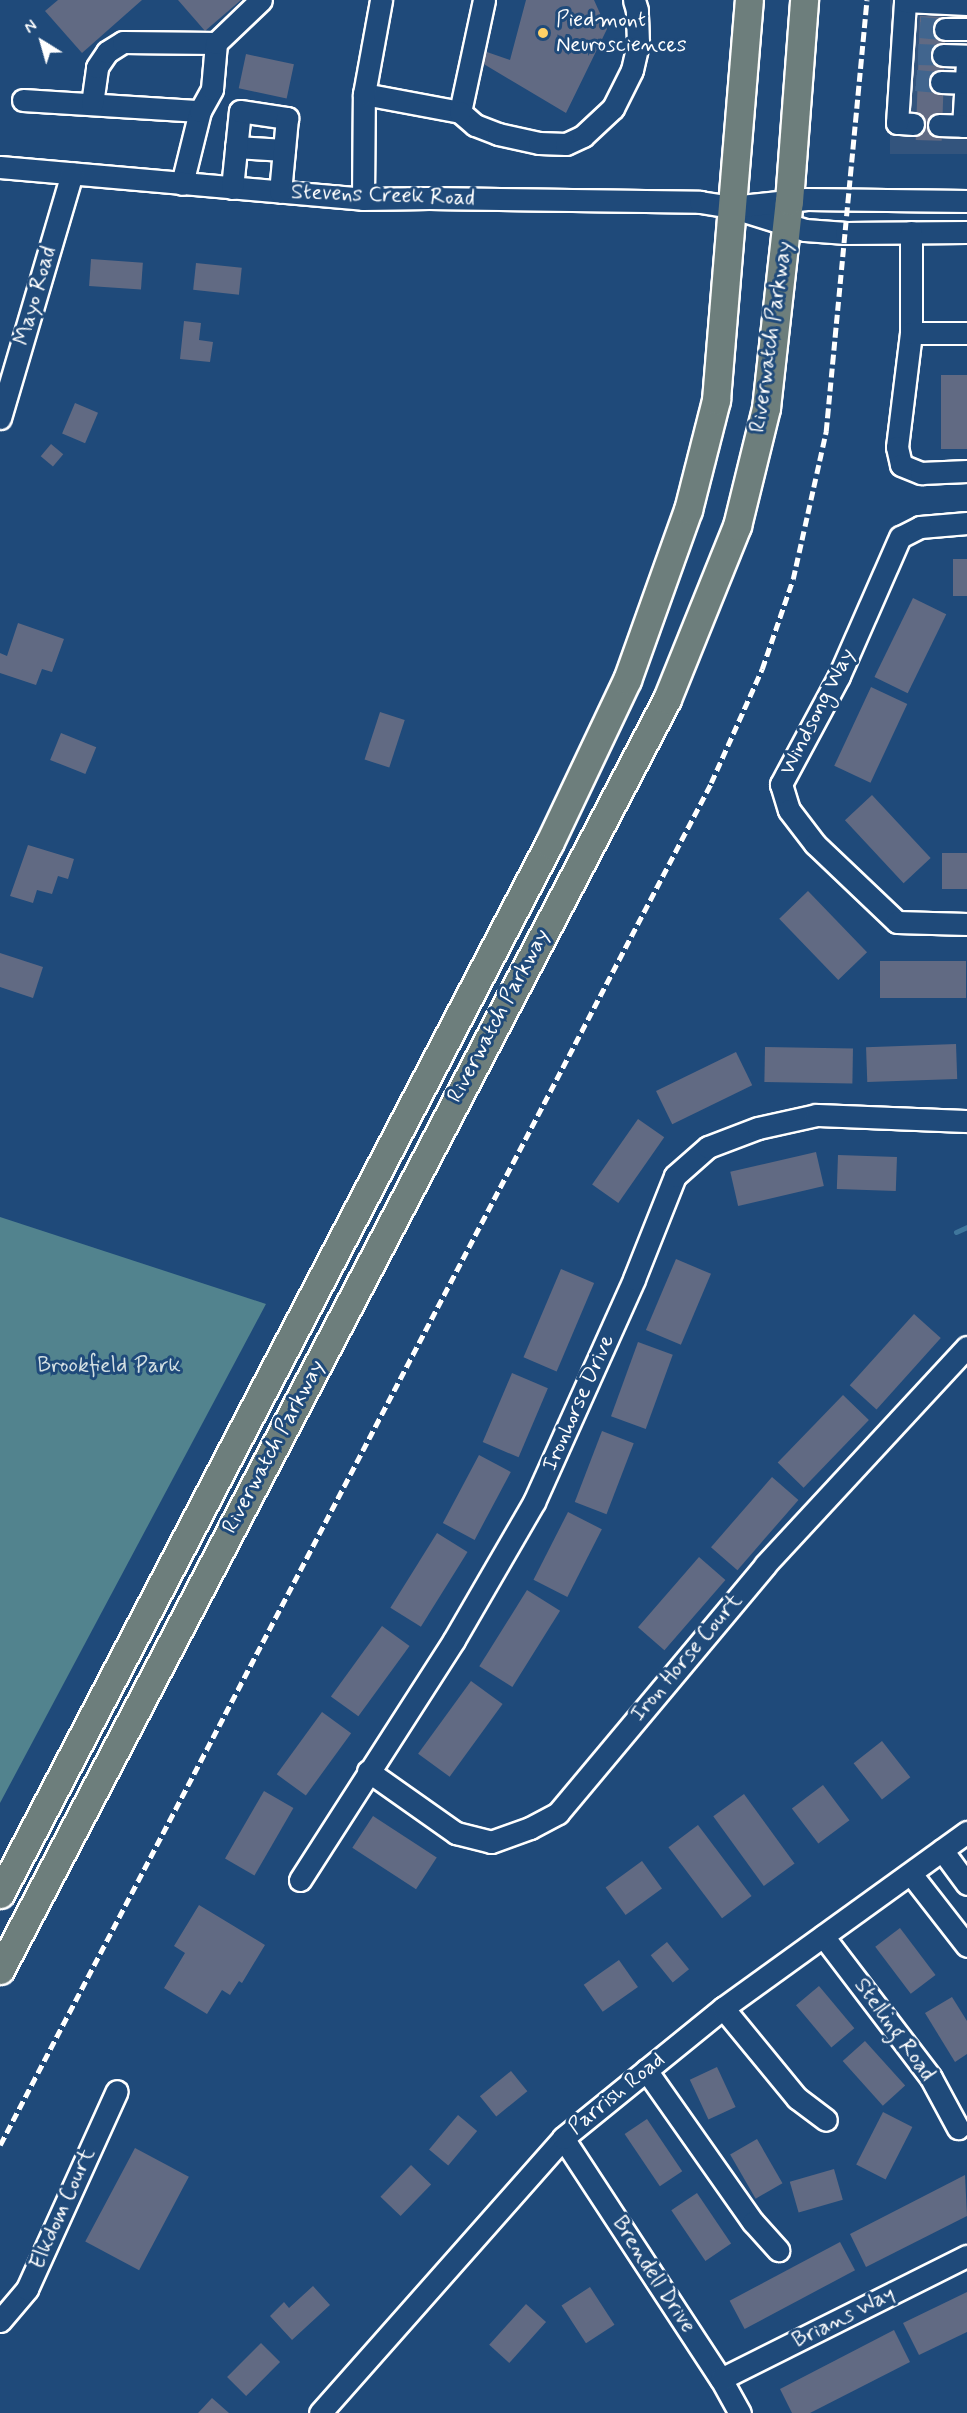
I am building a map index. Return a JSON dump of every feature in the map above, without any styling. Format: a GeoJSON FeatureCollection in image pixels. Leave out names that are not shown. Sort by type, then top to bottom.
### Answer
{"type":"FeatureCollection","features":[{"type":"Feature","properties":{"kind":"main road","name":"Riverwatch Parkway"},"geometry":{"type":"LineString","coordinates":[[0,1894],[549,844],[627,680],[688,510],[716,400],[749,0]]}},
{"type":"Feature","properties":{"kind":"main road","name":"Riverwatch Parkway"},"geometry":{"type":"LineString","coordinates":[[0,1970],[667,699],[737,526],[766,408],[788,212],[804,0]]}},
{"type":"Feature","properties":{"kind":"street"},"geometry":{"type":"LineString","coordinates":[[182,184],[200,111],[212,89],[216,43],[261,0]]}},
{"type":"Feature","properties":{"kind":"street"},"geometry":{"type":"LineString","coordinates":[[363,199],[364,94],[381,0]]}},
{"type":"Feature","properties":{"kind":"street"},"geometry":{"type":"LineString","coordinates":[[460,112],[484,0]]}},
{"type":"Feature","properties":{"kind":"street"},"geometry":{"type":"LineString","coordinates":[[364,94],[460,112],[475,126],[498,134],[539,143],[566,144],[583,136],[613,108],[633,70],[638,43],[637,10],[634,0]]}},
{"type":"Feature","properties":{"kind":"street"},"geometry":{"type":"LineString","coordinates":[[905,123],[911,27],[905,1],[967,4]]}},
{"type":"Feature","properties":{"kind":"street"},"geometry":{"type":"LineString","coordinates":[[945,29],[967,29]]}},
{"type":"Feature","properties":{"kind":"street"},"geometry":{"type":"LineString","coordinates":[[92,104],[97,67],[107,52],[123,42],[216,43]]}},
{"type":"Feature","properties":{"kind":"street"},"geometry":{"type":"LineString","coordinates":[[943,55],[967,56]]}},
{"type":"Feature","properties":{"kind":"street"},"geometry":{"type":"LineString","coordinates":[[939,125],[965,126],[966,73],[941,82]]}},
{"type":"Feature","properties":{"kind":"street"},"geometry":{"type":"LineString","coordinates":[[24,100],[200,111]]}},
{"type":"Feature","properties":{"kind":"street"},"geometry":{"type":"LineString","coordinates":[[232,188],[240,111],[287,118],[280,192]]}},
{"type":"Feature","properties":{"kind":"street"},"geometry":{"type":"LineString","coordinates":[[236,147],[284,150]]}},
{"type":"Feature","properties":{"kind":"street","name":"Stevens Creek Road"},"geometry":{"type":"LineString","coordinates":[[0,167],[363,199],[688,202],[788,212],[967,201]]}},
{"type":"Feature","properties":{"kind":"street","name":"Mayo Road"},"geometry":{"type":"LineString","coordinates":[[0,418],[72,174]]}},
{"type":"Feature","properties":{"kind":"street","name":"Stevens Creek Road"},"geometry":{"type":"LineString","coordinates":[[788,212],[805,230],[967,232]]}},
{"type":"Feature","properties":{"kind":"street"},"geometry":{"type":"LineString","coordinates":[[911,232],[910,333],[897,447],[901,465],[921,472],[967,471]]}},
{"type":"Feature","properties":{"kind":"street"},"geometry":{"type":"LineString","coordinates":[[910,333],[967,333]]}},
{"type":"Feature","properties":{"kind":"street","name":"Windsong Way"},"geometry":{"type":"LineString","coordinates":[[967,523],[920,527],[900,537],[839,676],[781,783],[789,810],[815,844],[897,922],[967,924]]}},
{"type":"Feature","properties":{"kind":"street","name":"Ironhorse Drive"},"geometry":{"type":"LineString","coordinates":[[300,1880],[454,1640],[534,1502],[634,1279],[675,1176],[708,1147],[758,1128],[816,1115],[967,1121]]}},
{"type":"Feature","properties":{"kind":"street","name":"Iron Horse Court"},"geometry":{"type":"LineString","coordinates":[[368,1771],[456,1833],[491,1842],[530,1828],[558,1813],[765,1565],[967,1347]]}},
{"type":"Feature","properties":{"kind":"street","name":"Parrish Road"},"geometry":{"type":"LineString","coordinates":[[320,2413],[563,2138],[723,2008],[967,1832]]}},
{"type":"Feature","properties":{"kind":"street"},"geometry":{"type":"LineString","coordinates":[[942,1850],[967,1884]]}},
{"type":"Feature","properties":{"kind":"street"},"geometry":{"type":"LineString","coordinates":[[911,1874],[967,1946]]}},
{"type":"Feature","properties":{"kind":"street","name":"Stelling Road"},"geometry":{"type":"LineString","coordinates":[[823,1936],[931,2078],[958,2128]]}},
{"type":"Feature","properties":{"kind":"street"},"geometry":{"type":"LineString","coordinates":[[723,2008],[797,2098],[825,2120]]}},
{"type":"Feature","properties":{"kind":"street"},"geometry":{"type":"LineString","coordinates":[[646,2070],[753,2222],[778,2250]]}},
{"type":"Feature","properties":{"kind":"street","name":"Elkdom Court"},"geometry":{"type":"LineString","coordinates":[[0,2321],[27,2289],[117,2091]]}},
{"type":"Feature","properties":{"kind":"street","name":"Brendell Drive"},"geometry":{"type":"LineString","coordinates":[[563,2138],[721,2379],[740,2413]]}},
{"type":"Feature","properties":{"kind":"street","name":"Brians Way"},"geometry":{"type":"LineString","coordinates":[[721,2379],[967,2256]]}},
{"type":"Feature","properties":{"kind":"shaded area"},"geometry":{"type":"Polygon","coordinates":[[[890,0],[967,0],[967,154],[890,154],[890,0]]]}},
{"type":"Feature","properties":{"kind":"green space","name":"Brookfield Park"},"geometry":{"type":"Polygon","coordinates":[[[0,1217],[266,1304],[0,1803],[0,1217]]]}},
{"type":"Feature","properties":{"kind":"building"},"geometry":{"type":"Polygon","coordinates":[[[58,0],[142,0],[82,53],[45,11],[58,0]]]}},
{"type":"Feature","properties":{"kind":"building"},"geometry":{"type":"Polygon","coordinates":[[[178,0],[241,0],[205,31],[178,0]]]}},
{"type":"Feature","properties":{"kind":"building"},"geometry":{"type":"Polygon","coordinates":[[[526,0],[594,0],[607,29],[566,113],[482,63],[484,51],[510,60],[526,0]]]}},
{"type":"Feature","properties":{"kind":"building"},"geometry":{"type":"Polygon","coordinates":[[[920,16],[946,17],[942,141],[916,140],[920,16]]]}},
{"type":"Feature","properties":{"kind":"building"},"geometry":{"type":"Polygon","coordinates":[[[246,54],[294,64],[287,98],[239,88],[246,54]]]}},
{"type":"Feature","properties":{"kind":"building"},"geometry":{"type":"Polygon","coordinates":[[[91,259],[143,263],[141,290],[89,286],[91,259]]]}},
{"type":"Feature","properties":{"kind":"building"},"geometry":{"type":"Polygon","coordinates":[[[196,263],[242,268],[239,295],[193,290],[196,263]]]}},
{"type":"Feature","properties":{"kind":"building"},"geometry":{"type":"Polygon","coordinates":[[[184,321],[201,323],[199,340],[213,342],[210,362],[180,359],[184,321]]]}},
{"type":"Feature","properties":{"kind":"building"},"geometry":{"type":"Polygon","coordinates":[[[941,375],[967,375],[967,449],[941,449],[941,375]]]}},
{"type":"Feature","properties":{"kind":"building"},"geometry":{"type":"Polygon","coordinates":[[[75,403],[98,413],[85,443],[62,433],[75,403]]]}},
{"type":"Feature","properties":{"kind":"building"},"geometry":{"type":"Polygon","coordinates":[[[51,444],[63,454],[53,467],[41,456],[51,444]]]}},
{"type":"Feature","properties":{"kind":"building"},"geometry":{"type":"Polygon","coordinates":[[[953,559],[967,559],[967,596],[953,596],[953,559]]]}},
{"type":"Feature","properties":{"kind":"building"},"geometry":{"type":"Polygon","coordinates":[[[913,598],[946,614],[908,693],[874,677],[913,598]]]}},
{"type":"Feature","properties":{"kind":"building"},"geometry":{"type":"Polygon","coordinates":[[[18,623],[64,639],[52,672],[42,669],[36,685],[0,673],[0,653],[7,656],[18,623]]]}},
{"type":"Feature","properties":{"kind":"building"},"geometry":{"type":"Polygon","coordinates":[[[871,687],[907,704],[870,783],[834,766],[871,687]]]}},
{"type":"Feature","properties":{"kind":"building"},"geometry":{"type":"Polygon","coordinates":[[[380,712],[405,720],[389,768],[365,760],[380,712]]]}},
{"type":"Feature","properties":{"kind":"building"},"geometry":{"type":"Polygon","coordinates":[[[61,733],[96,747],[85,774],[50,760],[61,733]]]}},
{"type":"Feature","properties":{"kind":"building"},"geometry":{"type":"Polygon","coordinates":[[[872,795],[931,858],[904,883],[845,820],[872,795]]]}},
{"type":"Feature","properties":{"kind":"building"},"geometry":{"type":"Polygon","coordinates":[[[28,845],[74,859],[68,879],[58,876],[52,894],[37,890],[33,903],[10,896],[28,845]]]}},
{"type":"Feature","properties":{"kind":"building"},"geometry":{"type":"Polygon","coordinates":[[[942,853],[967,853],[967,889],[942,889],[942,853]]]}},
{"type":"Feature","properties":{"kind":"building"},"geometry":{"type":"Polygon","coordinates":[[[808,891],[867,952],[838,980],[779,919],[808,891]]]}},
{"type":"Feature","properties":{"kind":"building"},"geometry":{"type":"Polygon","coordinates":[[[0,953],[43,967],[33,998],[0,987],[0,953]]]}},
{"type":"Feature","properties":{"kind":"building"},"geometry":{"type":"Polygon","coordinates":[[[880,961],[966,961],[966,998],[880,998],[880,961]]]}},
{"type":"Feature","properties":{"kind":"building"},"geometry":{"type":"Polygon","coordinates":[[[956,1044],[957,1079],[867,1082],[866,1047],[956,1044]]]}},
{"type":"Feature","properties":{"kind":"building"},"geometry":{"type":"Polygon","coordinates":[[[765,1047],[853,1049],[852,1084],[764,1082],[765,1047]]]}},
{"type":"Feature","properties":{"kind":"building"},"geometry":{"type":"Polygon","coordinates":[[[736,1052],[752,1085],[672,1124],[656,1091],[736,1052]]]}},
{"type":"Feature","properties":{"kind":"building"},"geometry":{"type":"Polygon","coordinates":[[[638,1119],[664,1137],[618,1203],[592,1185],[638,1119]]]}},
{"type":"Feature","properties":{"kind":"building"},"geometry":{"type":"Polygon","coordinates":[[[816,1152],[824,1186],[738,1206],[730,1172],[816,1152]]]}},
{"type":"Feature","properties":{"kind":"building"},"geometry":{"type":"Polygon","coordinates":[[[838,1155],[897,1157],[896,1191],[837,1189],[838,1155]]]}},
{"type":"Feature","properties":{"kind":"building"},"geometry":{"type":"Polygon","coordinates":[[[676,1259],[711,1274],[681,1345],[646,1330],[676,1259]]]}},
{"type":"Feature","properties":{"kind":"building"},"geometry":{"type":"Polygon","coordinates":[[[561,1269],[594,1283],[557,1371],[523,1357],[561,1269]]]}},
{"type":"Feature","properties":{"kind":"building"},"geometry":{"type":"Polygon","coordinates":[[[914,1314],[941,1338],[877,1409],[850,1385],[914,1314]]]}},
{"type":"Feature","properties":{"kind":"building"},"geometry":{"type":"Polygon","coordinates":[[[638,1342],[673,1355],[646,1429],[611,1416],[638,1342]]]}},
{"type":"Feature","properties":{"kind":"building"},"geometry":{"type":"Polygon","coordinates":[[[512,1373],[548,1388],[519,1457],[483,1442],[512,1373]]]}},
{"type":"Feature","properties":{"kind":"building"},"geometry":{"type":"Polygon","coordinates":[[[843,1395],[869,1420],[804,1488],[778,1463],[843,1395]]]}},
{"type":"Feature","properties":{"kind":"building"},"geometry":{"type":"Polygon","coordinates":[[[602,1431],[634,1443],[607,1514],[575,1502],[602,1431]]]}},
{"type":"Feature","properties":{"kind":"building"},"geometry":{"type":"Polygon","coordinates":[[[479,1455],[511,1472],[475,1540],[443,1523],[479,1455]]]}},
{"type":"Feature","properties":{"kind":"building"},"geometry":{"type":"Polygon","coordinates":[[[772,1477],[798,1500],[737,1570],[711,1547],[772,1477]]]}},
{"type":"Feature","properties":{"kind":"building"},"geometry":{"type":"Polygon","coordinates":[[[568,1512],[602,1529],[567,1597],[533,1580],[568,1512]]]}},
{"type":"Feature","properties":{"kind":"building"},"geometry":{"type":"Polygon","coordinates":[[[437,1533],[468,1552],[421,1627],[390,1608],[437,1533]]]}},
{"type":"Feature","properties":{"kind":"building"},"geometry":{"type":"Polygon","coordinates":[[[699,1557],[725,1580],[664,1650],[638,1627],[699,1557]]]}},
{"type":"Feature","properties":{"kind":"building"},"geometry":{"type":"Polygon","coordinates":[[[527,1590],[560,1611],[512,1687],[479,1666],[527,1590]]]}},
{"type":"Feature","properties":{"kind":"building"},"geometry":{"type":"Polygon","coordinates":[[[382,1626],[410,1646],[358,1716],[331,1696],[382,1626]]]}},
{"type":"Feature","properties":{"kind":"building"},"geometry":{"type":"Polygon","coordinates":[[[471,1681],[503,1704],[450,1777],[418,1754],[471,1681]]]}},
{"type":"Feature","properties":{"kind":"building"},"geometry":{"type":"Polygon","coordinates":[[[322,1712],[351,1733],[306,1795],[277,1774],[322,1712]]]}},
{"type":"Feature","properties":{"kind":"building"},"geometry":{"type":"Polygon","coordinates":[[[882,1741],[910,1777],[882,1799],[854,1763],[882,1741]]]}},
{"type":"Feature","properties":{"kind":"building"},"geometry":{"type":"Polygon","coordinates":[[[823,1785],[849,1820],[818,1844],[792,1808],[823,1785]]]}},
{"type":"Feature","properties":{"kind":"building"},"geometry":{"type":"Polygon","coordinates":[[[264,1791],[293,1808],[254,1876],[225,1859],[264,1791]]]}},
{"type":"Feature","properties":{"kind":"building"},"geometry":{"type":"Polygon","coordinates":[[[744,1794],[795,1864],[764,1886],[713,1816],[744,1794]]]}},
{"type":"Feature","properties":{"kind":"building"},"geometry":{"type":"Polygon","coordinates":[[[373,1816],[437,1857],[416,1889],[352,1848],[373,1816]]]}},
{"type":"Feature","properties":{"kind":"building"},"geometry":{"type":"Polygon","coordinates":[[[698,1825],[752,1896],[722,1918],[668,1847],[698,1825]]]}},
{"type":"Feature","properties":{"kind":"building"},"geometry":{"type":"Polygon","coordinates":[[[642,1861],[662,1889],[626,1915],[606,1887],[642,1861]]]}},
{"type":"Feature","properties":{"kind":"building"},"geometry":{"type":"Polygon","coordinates":[[[199,1905],[265,1945],[242,1983],[239,1981],[230,1995],[222,1990],[207,2014],[164,1988],[185,1953],[174,1946],[199,1905]]]}},
{"type":"Feature","properties":{"kind":"building"},"geometry":{"type":"Polygon","coordinates":[[[900,1928],[936,1975],[911,1994],[875,1947],[900,1928]]]}},
{"type":"Feature","properties":{"kind":"building"},"geometry":{"type":"Polygon","coordinates":[[[667,1942],[689,1969],[673,1982],[651,1955],[667,1942]]]}},
{"type":"Feature","properties":{"kind":"building"},"geometry":{"type":"Polygon","coordinates":[[[619,1960],[638,1987],[603,2012],[584,1985],[619,1960]]]}},
{"type":"Feature","properties":{"kind":"building"},"geometry":{"type":"Polygon","coordinates":[[[819,1986],[854,2028],[831,2047],[796,2005],[819,1986]]]}},
{"type":"Feature","properties":{"kind":"building"},"geometry":{"type":"Polygon","coordinates":[[[952,1997],[967,2021],[967,2054],[955,2062],[925,2013],[952,1997]]]}},
{"type":"Feature","properties":{"kind":"building"},"geometry":{"type":"Polygon","coordinates":[[[865,2041],[905,2086],[883,2106],[843,2061],[865,2041]]]}},
{"type":"Feature","properties":{"kind":"building"},"geometry":{"type":"Polygon","coordinates":[[[717,2067],[736,2107],[708,2120],[690,2080],[717,2067]]]}},
{"type":"Feature","properties":{"kind":"building"},"geometry":{"type":"Polygon","coordinates":[[[511,2071],[527,2091],[496,2116],[480,2096],[511,2071]]]}},
{"type":"Feature","properties":{"kind":"building"},"geometry":{"type":"Polygon","coordinates":[[[883,2112],[912,2127],[886,2180],[856,2165],[883,2112]]]}},
{"type":"Feature","properties":{"kind":"building"},"geometry":{"type":"Polygon","coordinates":[[[458,2115],[477,2131],[448,2166],[429,2149],[458,2115]]]}},
{"type":"Feature","properties":{"kind":"building"},"geometry":{"type":"Polygon","coordinates":[[[647,2119],[682,2171],[660,2186],[625,2134],[647,2119]]]}},
{"type":"Feature","properties":{"kind":"building"},"geometry":{"type":"Polygon","coordinates":[[[757,2139],[782,2183],[756,2199],[730,2154],[757,2139]]]}},
{"type":"Feature","properties":{"kind":"building"},"geometry":{"type":"Polygon","coordinates":[[[135,2148],[189,2177],[139,2270],[85,2242],[135,2148]]]}},
{"type":"Feature","properties":{"kind":"building"},"geometry":{"type":"Polygon","coordinates":[[[411,2165],[431,2184],[401,2216],[380,2197],[411,2165]]]}},
{"type":"Feature","properties":{"kind":"building"},"geometry":{"type":"Polygon","coordinates":[[[834,2169],[843,2200],[799,2212],[790,2182],[834,2169]]]}},
{"type":"Feature","properties":{"kind":"building"},"geometry":{"type":"Polygon","coordinates":[[[965,2175],[967,2216],[866,2267],[850,2234],[965,2175]]]}},
{"type":"Feature","properties":{"kind":"building"},"geometry":{"type":"Polygon","coordinates":[[[697,2193],[731,2244],[705,2261],[671,2210],[697,2193]]]}},
{"type":"Feature","properties":{"kind":"building"},"geometry":{"type":"Polygon","coordinates":[[[840,2242],[855,2270],[745,2329],[730,2301],[840,2242]]]}},
{"type":"Feature","properties":{"kind":"building"},"geometry":{"type":"Polygon","coordinates":[[[313,2286],[330,2305],[292,2340],[270,2316],[284,2302],[289,2308],[313,2286]]]}},
{"type":"Feature","properties":{"kind":"building"},"geometry":{"type":"Polygon","coordinates":[[[590,2287],[615,2325],[586,2343],[561,2306],[590,2287]]]}},
{"type":"Feature","properties":{"kind":"building"},"geometry":{"type":"Polygon","coordinates":[[[967,2292],[967,2332],[919,2355],[903,2323],[967,2292]]]}},
{"type":"Feature","properties":{"kind":"building"},"geometry":{"type":"Polygon","coordinates":[[[526,2304],[546,2322],[509,2363],[489,2345],[526,2304]]]}},
{"type":"Feature","properties":{"kind":"building"},"geometry":{"type":"Polygon","coordinates":[[[894,2330],[910,2362],[810,2413],[792,2413],[780,2389],[894,2330]]]}},
{"type":"Feature","properties":{"kind":"building"},"geometry":{"type":"Polygon","coordinates":[[[261,2343],[280,2362],[246,2396],[227,2377],[261,2343]]]}},
{"type":"Feature","properties":{"kind":"building"},"geometry":{"type":"Polygon","coordinates":[[[212,2398],[229,2413],[198,2413],[212,2398]]]}},
{"type":"Feature","properties":{"kind":"waterway"},"geometry":{"type":"LineString","coordinates":[[956,1232],[967,1227]]}},
{"type":"Feature","properties":{"kind":"tunnel"},"geometry":{"type":"LineString","coordinates":[[920,27],[945,29]]}},
{"type":"Feature","properties":{"kind":"tunnel"},"geometry":{"type":"LineString","coordinates":[[918,54],[943,55]]}},
{"type":"Feature","properties":{"kind":"tunnel"},"geometry":{"type":"LineString","coordinates":[[916,80],[941,82]]}},
{"type":"Feature","properties":{"kind":"railway"},"geometry":{"type":"LineString","coordinates":[[0,2145],[711,783],[762,669],[793,579],[826,431],[867,0]]}},
{"type":"Feature","properties":{"kind":"place","name":"Piedmont Neurosciences"},"geometry":{"type":"Point","coordinates":[543,33]}}]}
